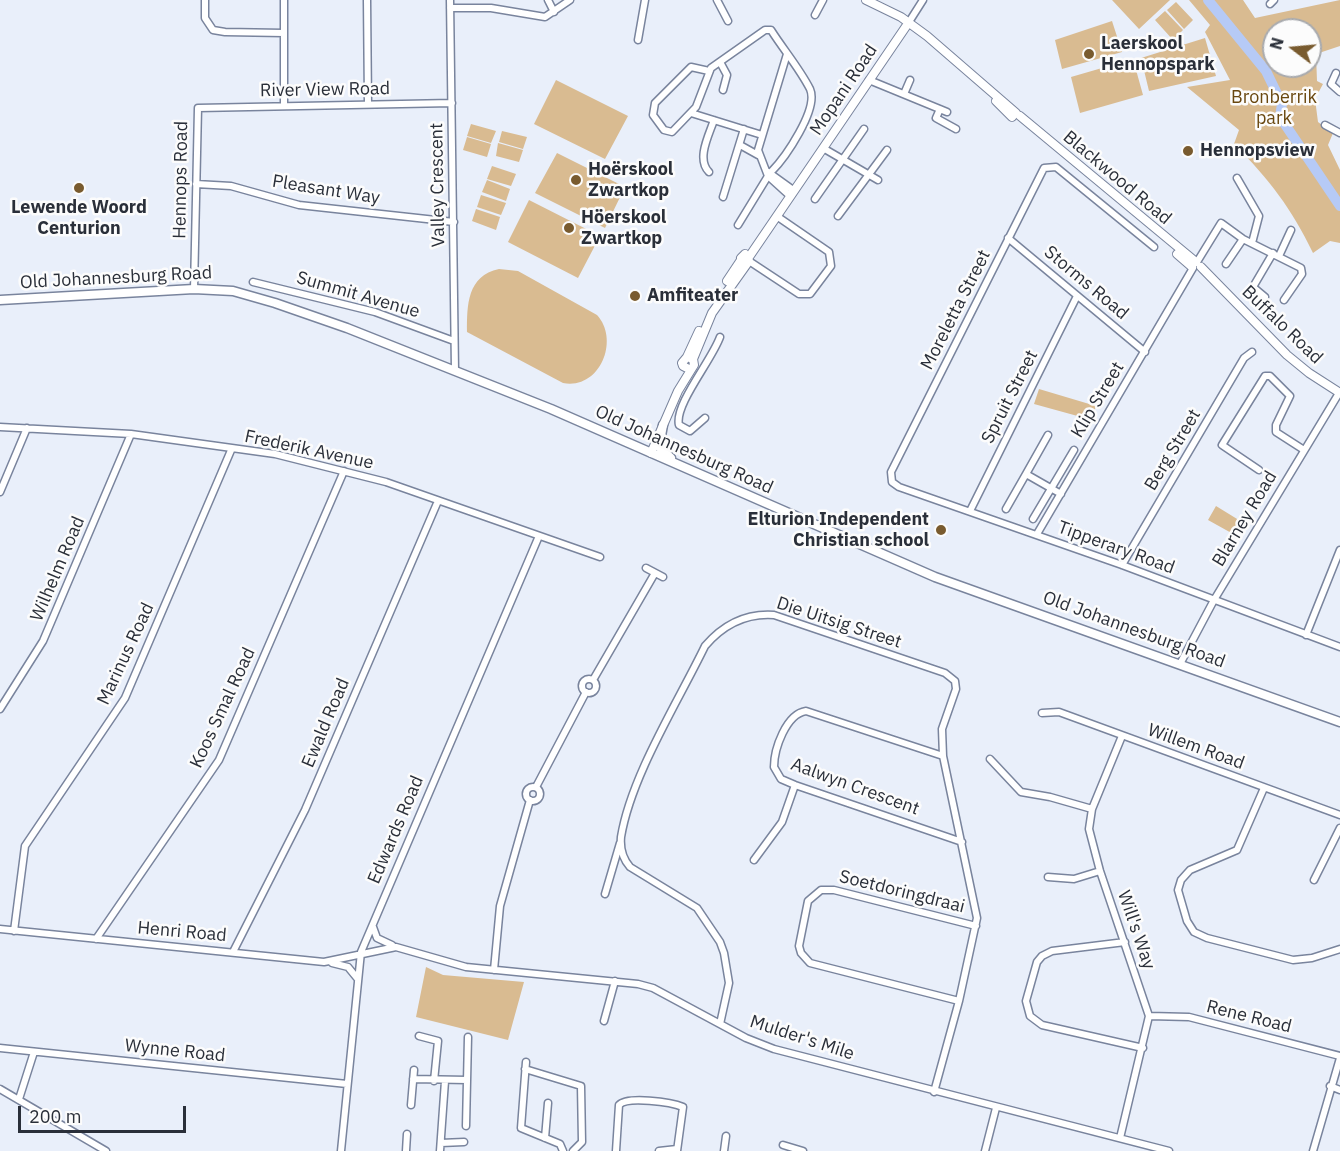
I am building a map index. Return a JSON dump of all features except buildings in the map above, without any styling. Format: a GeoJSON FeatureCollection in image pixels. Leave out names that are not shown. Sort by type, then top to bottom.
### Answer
{"type":"FeatureCollection","features":[{"type":"Feature","properties":{"kind":"main road","name":"Old Johannesburg Road"},"geometry":{"type":"LineString","coordinates":[[0,300],[194,289],[233,291],[275,303],[455,370],[935,577],[1340,722]]}},
{"type":"Feature","properties":{"kind":"main road"},"geometry":{"type":"LineString","coordinates":[[663,425],[660,449],[680,466]]}},
{"type":"Feature","properties":{"kind":"street"},"geometry":{"type":"LineString","coordinates":[[205,0],[207,22],[219,32],[284,33]]}},
{"type":"Feature","properties":{"kind":"street"},"geometry":{"type":"LineString","coordinates":[[284,0],[284,105]]}},
{"type":"Feature","properties":{"kind":"street"},"geometry":{"type":"LineString","coordinates":[[367,0],[368,104]]}},
{"type":"Feature","properties":{"kind":"street","name":"Valley Crescent"},"geometry":{"type":"LineString","coordinates":[[450,0],[455,370]]}},
{"type":"Feature","properties":{"kind":"street"},"geometry":{"type":"LineString","coordinates":[[548,0],[554,12]]}},
{"type":"Feature","properties":{"kind":"street"},"geometry":{"type":"LineString","coordinates":[[450,8],[491,8],[545,16],[570,0]]}},
{"type":"Feature","properties":{"kind":"street"},"geometry":{"type":"LineString","coordinates":[[638,40],[645,0]]}},
{"type":"Feature","properties":{"kind":"street"},"geometry":{"type":"LineString","coordinates":[[717,0],[728,21]]}},
{"type":"Feature","properties":{"kind":"street"},"geometry":{"type":"LineString","coordinates":[[815,15],[823,0]]}},
{"type":"Feature","properties":{"kind":"street","name":"Blackwood Road"},"geometry":{"type":"LineString","coordinates":[[866,0],[908,23],[1016,117],[1197,266]]}},
{"type":"Feature","properties":{"kind":"street","name":"Mopani Road"},"geometry":{"type":"LineString","coordinates":[[649,452],[712,313],[746,259],[923,0]]}},
{"type":"Feature","properties":{"kind":"street"},"geometry":{"type":"LineString","coordinates":[[709,71],[691,67],[655,104],[652,111],[660,126],[672,132],[696,107],[709,71],[758,33],[769,29],[810,90],[811,96],[802,127],[769,174],[738,225]]}},
{"type":"Feature","properties":{"kind":"street"},"geometry":{"type":"LineString","coordinates":[[758,154],[787,54]]}},
{"type":"Feature","properties":{"kind":"street"},"geometry":{"type":"LineString","coordinates":[[720,62],[728,75],[723,90]]}},
{"type":"Feature","properties":{"kind":"street"},"geometry":{"type":"LineString","coordinates":[[1336,73],[1330,84],[1340,92]]}},
{"type":"Feature","properties":{"kind":"street"},"geometry":{"type":"LineString","coordinates":[[870,80],[947,112]]}},
{"type":"Feature","properties":{"kind":"street"},"geometry":{"type":"LineString","coordinates":[[904,94],[910,80]]}},
{"type":"Feature","properties":{"kind":"street","name":"River View Road"},"geometry":{"type":"LineString","coordinates":[[198,108],[452,103]]}},
{"type":"Feature","properties":{"kind":"street","name":"Hennops Road"},"geometry":{"type":"LineString","coordinates":[[194,289],[198,108]]}},
{"type":"Feature","properties":{"kind":"street"},"geometry":{"type":"LineString","coordinates":[[940,109],[936,118],[956,129]]}},
{"type":"Feature","properties":{"kind":"street"},"geometry":{"type":"LineString","coordinates":[[691,113],[762,135]]}},
{"type":"Feature","properties":{"kind":"street"},"geometry":{"type":"LineString","coordinates":[[709,172],[704,167],[702,159],[714,120]]}},
{"type":"Feature","properties":{"kind":"street"},"geometry":{"type":"LineString","coordinates":[[1325,125],[1340,133]]}},
{"type":"Feature","properties":{"kind":"street"},"geometry":{"type":"LineString","coordinates":[[723,197],[744,129]]}},
{"type":"Feature","properties":{"kind":"street"},"geometry":{"type":"LineString","coordinates":[[815,199],[864,129]]}},
{"type":"Feature","properties":{"kind":"street"},"geometry":{"type":"LineString","coordinates":[[740,145],[758,154],[769,174],[791,194]]}},
{"type":"Feature","properties":{"kind":"street"},"geometry":{"type":"LineString","coordinates":[[823,148],[878,180]]}},
{"type":"Feature","properties":{"kind":"street"},"geometry":{"type":"LineString","coordinates":[[838,216],[887,150]]}},
{"type":"Feature","properties":{"kind":"street","name":"Moreletta Street"},"geometry":{"type":"LineString","coordinates":[[891,472],[1044,168],[1051,166],[1154,247]]}},
{"type":"Feature","properties":{"kind":"street"},"geometry":{"type":"LineString","coordinates":[[1237,178],[1259,216],[1252,243]]}},
{"type":"Feature","properties":{"kind":"street","name":"Pleasant Way"},"geometry":{"type":"LineString","coordinates":[[196,184],[231,186],[299,205],[454,222]]}},
{"type":"Feature","properties":{"kind":"street","name":"Mopani Road"},"geometry":{"type":"LineString","coordinates":[[746,259],[778,217],[791,194]]}},
{"type":"Feature","properties":{"kind":"street"},"geometry":{"type":"LineString","coordinates":[[746,259],[802,295],[810,294],[831,266],[829,252],[778,217]]}},
{"type":"Feature","properties":{"kind":"street","name":"Klip Street"},"geometry":{"type":"LineString","coordinates":[[1037,534],[1221,224],[1243,238]]}},
{"type":"Feature","properties":{"kind":"street"},"geometry":{"type":"LineString","coordinates":[[1265,297],[1252,287],[1291,230]]}},
{"type":"Feature","properties":{"kind":"street","name":"Storms Road"},"geometry":{"type":"LineString","coordinates":[[1008,238],[1144,351]]}},
{"type":"Feature","properties":{"kind":"street"},"geometry":{"type":"LineString","coordinates":[[1226,264],[1243,238],[1303,271],[1284,300]]}},
{"type":"Feature","properties":{"kind":"street","name":"Buffalo Road"},"geometry":{"type":"LineString","coordinates":[[1197,266],[1292,359],[1339,393]]}},
{"type":"Feature","properties":{"kind":"street","name":"Summit Avenue"},"geometry":{"type":"LineString","coordinates":[[253,282],[375,312],[454,341]]}},
{"type":"Feature","properties":{"kind":"street","name":"Spruit Street"},"geometry":{"type":"LineString","coordinates":[[970,511],[1077,296]]}},
{"type":"Feature","properties":{"kind":"street"},"geometry":{"type":"LineString","coordinates":[[705,418],[690,431],[682,428],[678,421],[689,392],[704,371],[720,337]]}},
{"type":"Feature","properties":{"kind":"street","name":"Berg Street"},"geometry":{"type":"LineString","coordinates":[[1122,565],[1244,358],[1252,352]]}},
{"type":"Feature","properties":{"kind":"street"},"geometry":{"type":"LineString","coordinates":[[690,363],[704,371]]}},
{"type":"Feature","properties":{"kind":"street","name":"Mopani Road"},"geometry":{"type":"LineString","coordinates":[[649,452],[690,363]]}},
{"type":"Feature","properties":{"kind":"street"},"geometry":{"type":"LineString","coordinates":[[1259,470],[1222,445],[1264,376],[1270,376],[1290,396],[1275,424],[1276,432],[1304,450]]}},
{"type":"Feature","properties":{"kind":"street","name":"Blarney Road"},"geometry":{"type":"LineString","coordinates":[[1180,664],[1214,600],[1339,393]]}},
{"type":"Feature","properties":{"kind":"street","name":"Frederik Avenue"},"geometry":{"type":"LineString","coordinates":[[0,427],[131,434],[275,454],[387,482],[600,557]]}},
{"type":"Feature","properties":{"kind":"street"},"geometry":{"type":"LineString","coordinates":[[0,492],[27,428]]}},
{"type":"Feature","properties":{"kind":"street","name":"Wilhelm Road"},"geometry":{"type":"LineString","coordinates":[[0,709],[43,641],[131,434]]}},
{"type":"Feature","properties":{"kind":"street"},"geometry":{"type":"LineString","coordinates":[[1006,509],[1048,435]]}},
{"type":"Feature","properties":{"kind":"street","name":"Marinus Road"},"geometry":{"type":"LineString","coordinates":[[14,930],[25,846],[125,698],[232,448]]}},
{"type":"Feature","properties":{"kind":"street"},"geometry":{"type":"LineString","coordinates":[[1033,519],[1074,450]]}},
{"type":"Feature","properties":{"kind":"street","name":"Koos Smal Road"},"geometry":{"type":"LineString","coordinates":[[96,939],[219,760],[344,471]]}},
{"type":"Feature","properties":{"kind":"street","name":"Tipperary Road"},"geometry":{"type":"LineString","coordinates":[[891,472],[890,479],[895,485],[1037,534],[1340,647]]}},
{"type":"Feature","properties":{"kind":"street"},"geometry":{"type":"LineString","coordinates":[[1026,474],[1060,494]]}},
{"type":"Feature","properties":{"kind":"street","name":"Ewald Road"},"geometry":{"type":"LineString","coordinates":[[232,952],[305,810],[438,501]]}},
{"type":"Feature","properties":{"kind":"street","name":"Edwards Road"},"geometry":{"type":"LineString","coordinates":[[341,1151],[361,952],[539,536]]}},
{"type":"Feature","properties":{"kind":"street"},"geometry":{"type":"LineString","coordinates":[[1306,635],[1340,550]]}},
{"type":"Feature","properties":{"kind":"street"},"geometry":{"type":"LineString","coordinates":[[646,568],[663,577]]}},
{"type":"Feature","properties":{"kind":"street"},"geometry":{"type":"LineString","coordinates":[[494,970],[501,906],[530,800],[540,798],[540,790],[536,787],[586,692],[591,693],[596,689],[593,680],[655,573]]}},
{"type":"Feature","properties":{"kind":"street","name":"Die Uitsig Street"},"geometry":{"type":"LineString","coordinates":[[605,894],[638,781],[705,646],[720,631],[746,618],[774,615],[951,676],[956,689],[942,729],[943,756],[976,907],[976,926],[934,1092]]}},
{"type":"Feature","properties":{"kind":"street","name":"Aalwyn Crescent"},"geometry":{"type":"LineString","coordinates":[[943,756],[812,712],[800,712],[787,726],[774,762],[776,772],[781,779],[795,785],[962,842]]}},
{"type":"Feature","properties":{"kind":"street","name":"Willem Road"},"geometry":{"type":"LineString","coordinates":[[1042,713],[1059,712],[1340,815]]}},
{"type":"Feature","properties":{"kind":"street","name":"Will's Way"},"geometry":{"type":"LineString","coordinates":[[1120,1138],[1149,1016],[1089,836],[1089,822],[1122,736]]}},
{"type":"Feature","properties":{"kind":"street"},"geometry":{"type":"LineString","coordinates":[[990,759],[1023,793],[1050,797],[1092,810]]}},
{"type":"Feature","properties":{"kind":"street"},"geometry":{"type":"LineString","coordinates":[[754,860],[782,822],[795,785]]}},
{"type":"Feature","properties":{"kind":"street"},"geometry":{"type":"LineString","coordinates":[[1264,788],[1237,850],[1190,870],[1181,880],[1178,890],[1187,921],[1199,936],[1286,958],[1312,958],[1340,949]]}},
{"type":"Feature","properties":{"kind":"street"},"geometry":{"type":"LineString","coordinates":[[1314,880],[1340,828]]}},
{"type":"Feature","properties":{"kind":"street"},"geometry":{"type":"LineString","coordinates":[[621,838],[624,858],[630,867],[697,908],[720,942],[729,983],[720,1024]]}},
{"type":"Feature","properties":{"kind":"street"},"geometry":{"type":"LineString","coordinates":[[1048,877],[1074,879],[1100,871]]}},
{"type":"Feature","properties":{"kind":"street","name":"Soetdoringdraai"},"geometry":{"type":"LineString","coordinates":[[958,1001],[807,961],[801,953],[799,943],[808,901],[821,890],[834,890],[976,926]]}},
{"type":"Feature","properties":{"kind":"street"},"geometry":{"type":"LineString","coordinates":[[374,921],[373,932],[376,938],[396,947]]}},
{"type":"Feature","properties":{"kind":"street","name":"Henri Road"},"geometry":{"type":"LineString","coordinates":[[0,929],[324,962],[361,952]]}},
{"type":"Feature","properties":{"kind":"street"},"geometry":{"type":"LineString","coordinates":[[1125,942],[1052,951],[1042,956],[1037,963],[1031,982],[1026,1001],[1027,1012],[1033,1020],[1042,1025],[1143,1048]]}},
{"type":"Feature","properties":{"kind":"street","name":"Mulder's Mile"},"geometry":{"type":"LineString","coordinates":[[361,952],[396,947],[447,964],[615,981],[653,988],[720,1024],[774,1049],[1169,1151]]}},
{"type":"Feature","properties":{"kind":"street"},"geometry":{"type":"LineString","coordinates":[[324,962],[348,967],[357,979]]}},
{"type":"Feature","properties":{"kind":"street"},"geometry":{"type":"LineString","coordinates":[[604,1021],[615,981]]}},
{"type":"Feature","properties":{"kind":"street","name":"Rene Road"},"geometry":{"type":"LineString","coordinates":[[1149,1016],[1189,1017],[1340,1057]]}},
{"type":"Feature","properties":{"kind":"street"},"geometry":{"type":"LineString","coordinates":[[419,1036],[438,1041],[434,1081]]}},
{"type":"Feature","properties":{"kind":"street"},"geometry":{"type":"LineString","coordinates":[[466,1126],[468,1037]]}},
{"type":"Feature","properties":{"kind":"street","name":"Wynne Road"},"geometry":{"type":"LineString","coordinates":[[0,1048],[347,1084]]}},
{"type":"Feature","properties":{"kind":"street"},"geometry":{"type":"LineString","coordinates":[[19,1099],[34,1052]]}},
{"type":"Feature","properties":{"kind":"street"},"geometry":{"type":"LineString","coordinates":[[1313,1151],[1340,1057]]}},
{"type":"Feature","properties":{"kind":"street"},"geometry":{"type":"LineString","coordinates":[[563,1151],[561,1145],[521,1128],[526,1066],[581,1086],[582,1142],[573,1151]]}},
{"type":"Feature","properties":{"kind":"street"},"geometry":{"type":"LineString","coordinates":[[411,1105],[414,1070]]}},
{"type":"Feature","properties":{"kind":"street"},"geometry":{"type":"LineString","coordinates":[[413,1079],[467,1080]]}},
{"type":"Feature","properties":{"kind":"street"},"geometry":{"type":"LineString","coordinates":[[440,1151],[445,1081]]}},
{"type":"Feature","properties":{"kind":"street"},"geometry":{"type":"LineString","coordinates":[[1330,1086],[1340,1090]]}},
{"type":"Feature","properties":{"kind":"street"},"geometry":{"type":"LineString","coordinates":[[0,1089],[106,1151]]}},
{"type":"Feature","properties":{"kind":"street"},"geometry":{"type":"LineString","coordinates":[[616,1151],[619,1105],[626,1101],[652,1101],[682,1106],[677,1150],[659,1151]]}},
{"type":"Feature","properties":{"kind":"street"},"geometry":{"type":"LineString","coordinates":[[545,1138],[548,1104]]}},
{"type":"Feature","properties":{"kind":"street"},"geometry":{"type":"LineString","coordinates":[[986,1151],[996,1108]]}},
{"type":"Feature","properties":{"kind":"street"},"geometry":{"type":"LineString","coordinates":[[406,1151],[407,1134]]}},
{"type":"Feature","properties":{"kind":"street"},"geometry":{"type":"LineString","coordinates":[[724,1151],[726,1136]]}},
{"type":"Feature","properties":{"kind":"street"},"geometry":{"type":"LineString","coordinates":[[441,1143],[464,1142]]}},
{"type":"Feature","properties":{"kind":"street"},"geometry":{"type":"LineString","coordinates":[[783,1145],[803,1151]]}},
{"type":"Feature","properties":{"kind":"green space"},"geometry":{"type":"Polygon","coordinates":[[[1112,0],[1170,0],[1139,29],[1112,0]]]}},
{"type":"Feature","properties":{"kind":"green space","name":"Bronberrik park"},"geometry":{"type":"Polygon","coordinates":[[[1189,0],[1243,0],[1255,18],[1340,0],[1340,46],[1322,52],[1322,18],[1262,18],[1262,78],[1317,78],[1317,81],[1323,84],[1315,99],[1318,122],[1333,133],[1328,145],[1340,170],[1340,243],[1330,241],[1313,253],[1279,195],[1234,144],[1239,130],[1187,87],[1230,80],[1205,32],[1210,25],[1189,0]]]}},
{"type":"Feature","properties":{"kind":"green space"},"geometry":{"type":"Polygon","coordinates":[[[1176,2],[1193,20],[1184,29],[1167,10],[1176,2]]]}},
{"type":"Feature","properties":{"kind":"green space"},"geometry":{"type":"Polygon","coordinates":[[[1165,11],[1183,30],[1173,40],[1155,20],[1165,11]]]}},
{"type":"Feature","properties":{"kind":"green space"},"geometry":{"type":"Polygon","coordinates":[[[1112,21],[1122,52],[1062,69],[1055,40],[1112,21]]]}},
{"type":"Feature","properties":{"kind":"green space"},"geometry":{"type":"Polygon","coordinates":[[[1205,38],[1216,76],[1149,91],[1141,58],[1205,38]]]}},
{"type":"Feature","properties":{"kind":"green space"},"geometry":{"type":"Polygon","coordinates":[[[1133,59],[1143,95],[1080,113],[1071,77],[1133,59]]]}},
{"type":"Feature","properties":{"kind":"green space"},"geometry":{"type":"Polygon","coordinates":[[[556,80],[628,116],[605,159],[534,124],[556,80]]]}},
{"type":"Feature","properties":{"kind":"green space"},"geometry":{"type":"Polygon","coordinates":[[[471,124],[496,131],[491,143],[467,136],[471,124]]]}},
{"type":"Feature","properties":{"kind":"green space"},"geometry":{"type":"Polygon","coordinates":[[[502,131],[527,137],[523,149],[499,142],[502,131]]]}},
{"type":"Feature","properties":{"kind":"green space"},"geometry":{"type":"Polygon","coordinates":[[[467,137],[491,144],[487,157],[463,150],[467,137]]]}},
{"type":"Feature","properties":{"kind":"green space"},"geometry":{"type":"Polygon","coordinates":[[[498,143],[523,150],[519,162],[496,156],[498,143]]]}},
{"type":"Feature","properties":{"kind":"green space"},"geometry":{"type":"Polygon","coordinates":[[[557,153],[625,187],[605,228],[535,193],[557,153]]]}},
{"type":"Feature","properties":{"kind":"green space"},"geometry":{"type":"Polygon","coordinates":[[[492,166],[516,174],[511,186],[487,179],[492,166]]]}},
{"type":"Feature","properties":{"kind":"green space"},"geometry":{"type":"Polygon","coordinates":[[[487,180],[510,189],[506,201],[482,192],[487,180]]]}},
{"type":"Feature","properties":{"kind":"green space"},"geometry":{"type":"Polygon","coordinates":[[[481,195],[506,203],[501,215],[477,207],[481,195]]]}},
{"type":"Feature","properties":{"kind":"green space"},"geometry":{"type":"Polygon","coordinates":[[[529,200],[600,236],[578,278],[508,242],[529,200]]]}},
{"type":"Feature","properties":{"kind":"green space"},"geometry":{"type":"Polygon","coordinates":[[[476,209],[500,217],[496,230],[472,221],[476,209]]]}},
{"type":"Feature","properties":{"kind":"green space"},"geometry":{"type":"Polygon","coordinates":[[[499,269],[518,271],[597,315],[604,325],[607,337],[606,349],[596,371],[587,379],[576,383],[563,383],[467,332],[469,302],[475,285],[488,273],[499,269]]]}},
{"type":"Feature","properties":{"kind":"green space"},"geometry":{"type":"Polygon","coordinates":[[[1039,389],[1096,406],[1092,420],[1034,404],[1039,389]]]}},
{"type":"Feature","properties":{"kind":"green space"},"geometry":{"type":"Polygon","coordinates":[[[1216,506],[1242,522],[1235,535],[1208,520],[1216,506]]]}},
{"type":"Feature","properties":{"kind":"green space"},"geometry":{"type":"Polygon","coordinates":[[[426,967],[443,975],[524,982],[508,1040],[416,1017],[426,967]]]}},
{"type":"Feature","properties":{"kind":"waterway"},"geometry":{"type":"LineString","coordinates":[[1208,0],[1266,71],[1282,104],[1280,117],[1340,206]]}},
{"type":"Feature","properties":{"kind":"place","name":"Laerskool Hennopspark"},"geometry":{"type":"Point","coordinates":[1089,54]}},
{"type":"Feature","properties":{"kind":"place","name":"Hennopsview"},"geometry":{"type":"Point","coordinates":[1188,151]}},
{"type":"Feature","properties":{"kind":"place","name":"Hoërskool Zwartkop"},"geometry":{"type":"Point","coordinates":[576,180]}},
{"type":"Feature","properties":{"kind":"place","name":"Lewende Woord Centurion"},"geometry":{"type":"Point","coordinates":[79,188]}},
{"type":"Feature","properties":{"kind":"place","name":"Höerskool Zwartkop"},"geometry":{"type":"Point","coordinates":[569,228]}},
{"type":"Feature","properties":{"kind":"place","name":"Amfiteater"},"geometry":{"type":"Point","coordinates":[635,296]}},
{"type":"Feature","properties":{"kind":"place","name":"Elturion Independent Christian school"},"geometry":{"type":"Point","coordinates":[941,530]}}]}
